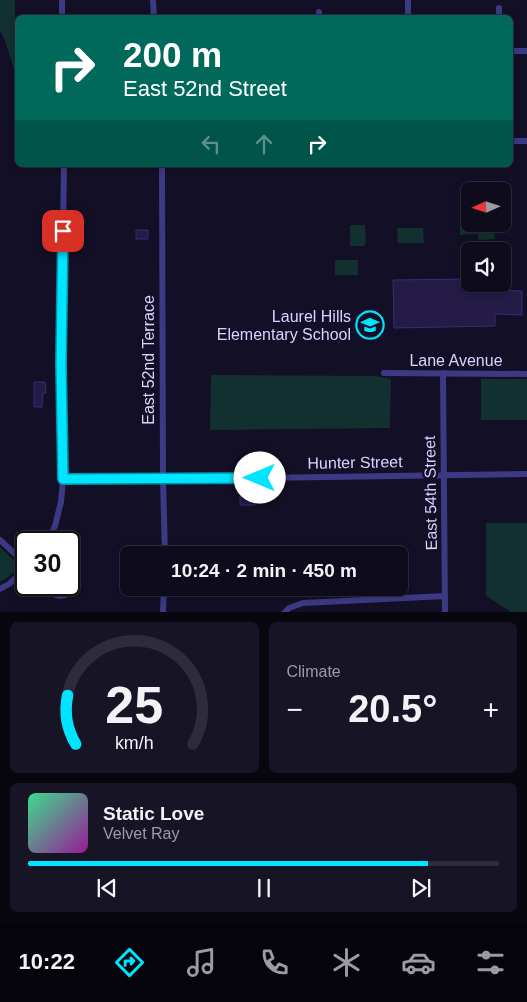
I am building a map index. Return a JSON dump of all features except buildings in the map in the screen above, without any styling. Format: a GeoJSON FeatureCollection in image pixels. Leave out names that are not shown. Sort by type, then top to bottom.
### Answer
{"type":"FeatureCollection","features":[{"type":"Feature","properties":{"kind":"street"},"geometry":{"type":"LineString","coordinates":[[62,0],[62,15]]}},
{"type":"Feature","properties":{"kind":"street"},"geometry":{"type":"LineString","coordinates":[[153,0],[154,15]]}},
{"type":"Feature","properties":{"kind":"street"},"geometry":{"type":"LineString","coordinates":[[408,0],[408,15]]}},
{"type":"Feature","properties":{"kind":"street"},"geometry":{"type":"LineString","coordinates":[[499,8],[499,15]]}},
{"type":"Feature","properties":{"kind":"street"},"geometry":{"type":"LineString","coordinates":[[513,51],[527,51]]}},
{"type":"Feature","properties":{"kind":"street"},"geometry":{"type":"LineString","coordinates":[[513,141],[527,141]]}},
{"type":"Feature","properties":{"kind":"street"},"geometry":{"type":"LineString","coordinates":[[52,531],[61,502],[63,479],[61,364],[64,167]]}},
{"type":"Feature","properties":{"kind":"street","name":"East 52nd Terrace"},"geometry":{"type":"LineString","coordinates":[[162,167],[165,546]]}},
{"type":"Feature","properties":{"kind":"street","name":"Lane Avenue"},"geometry":{"type":"LineString","coordinates":[[384,373],[527,374]]}},
{"type":"Feature","properties":{"kind":"street","name":"East 54th Street"},"geometry":{"type":"LineString","coordinates":[[442,373],[445,612]]}},
{"type":"Feature","properties":{"kind":"street","name":"Hunter Street"},"geometry":{"type":"LineString","coordinates":[[63,479],[527,474]]}},
{"type":"Feature","properties":{"kind":"street"},"geometry":{"type":"LineString","coordinates":[[0,540],[15,554]]}},
{"type":"Feature","properties":{"kind":"street"},"geometry":{"type":"LineString","coordinates":[[0,589],[15,579]]}},
{"type":"Feature","properties":{"kind":"street"},"geometry":{"type":"LineString","coordinates":[[163,612],[164,596]]}},
{"type":"Feature","properties":{"kind":"street"},"geometry":{"type":"LineString","coordinates":[[285,612],[289,608],[303,603],[445,596]]}},
{"type":"Feature","properties":{"kind":"green space"},"geometry":{"type":"Polygon","coordinates":[[[0,0],[15,0],[15,72],[4,38],[0,31],[0,0]]]}},
{"type":"Feature","properties":{"kind":"green space"},"geometry":{"type":"Polygon","coordinates":[[[350,225],[365,225],[366,242],[364,246],[350,246],[350,225]]]}},
{"type":"Feature","properties":{"kind":"green space"},"geometry":{"type":"Polygon","coordinates":[[[460,225],[461,232],[495,232],[495,239],[479,240],[478,234],[460,235],[460,225]]]}},
{"type":"Feature","properties":{"kind":"green space"},"geometry":{"type":"Polygon","coordinates":[[[397,228],[423,228],[424,243],[398,243],[397,228]]]}},
{"type":"Feature","properties":{"kind":"green space"},"geometry":{"type":"Polygon","coordinates":[[[335,260],[358,260],[358,275],[335,275],[335,260]]]}},
{"type":"Feature","properties":{"kind":"green space"},"geometry":{"type":"Polygon","coordinates":[[[211,375],[375,376],[391,379],[390,428],[210,430],[211,375]]]}},
{"type":"Feature","properties":{"kind":"green space"},"geometry":{"type":"Polygon","coordinates":[[[481,379],[527,379],[527,420],[481,420],[481,379]]]}},
{"type":"Feature","properties":{"kind":"green space"},"geometry":{"type":"Polygon","coordinates":[[[486,523],[527,523],[527,612],[511,612],[486,596],[486,523]]]}},
{"type":"Feature","properties":{"kind":"green space"},"geometry":{"type":"Polygon","coordinates":[[[0,547],[15,561],[15,571],[0,582],[0,547]]]}},
{"type":"Feature","properties":{"kind":"place","name":"Laurel Hills Elementary School"},"geometry":{"type":"Point","coordinates":[370,325]}},
{"type":"Feature","properties":{"kind":"route"},"geometry":{"type":"LineString","coordinates":[[63,231],[61,364],[63,479],[260,478]]}}]}
